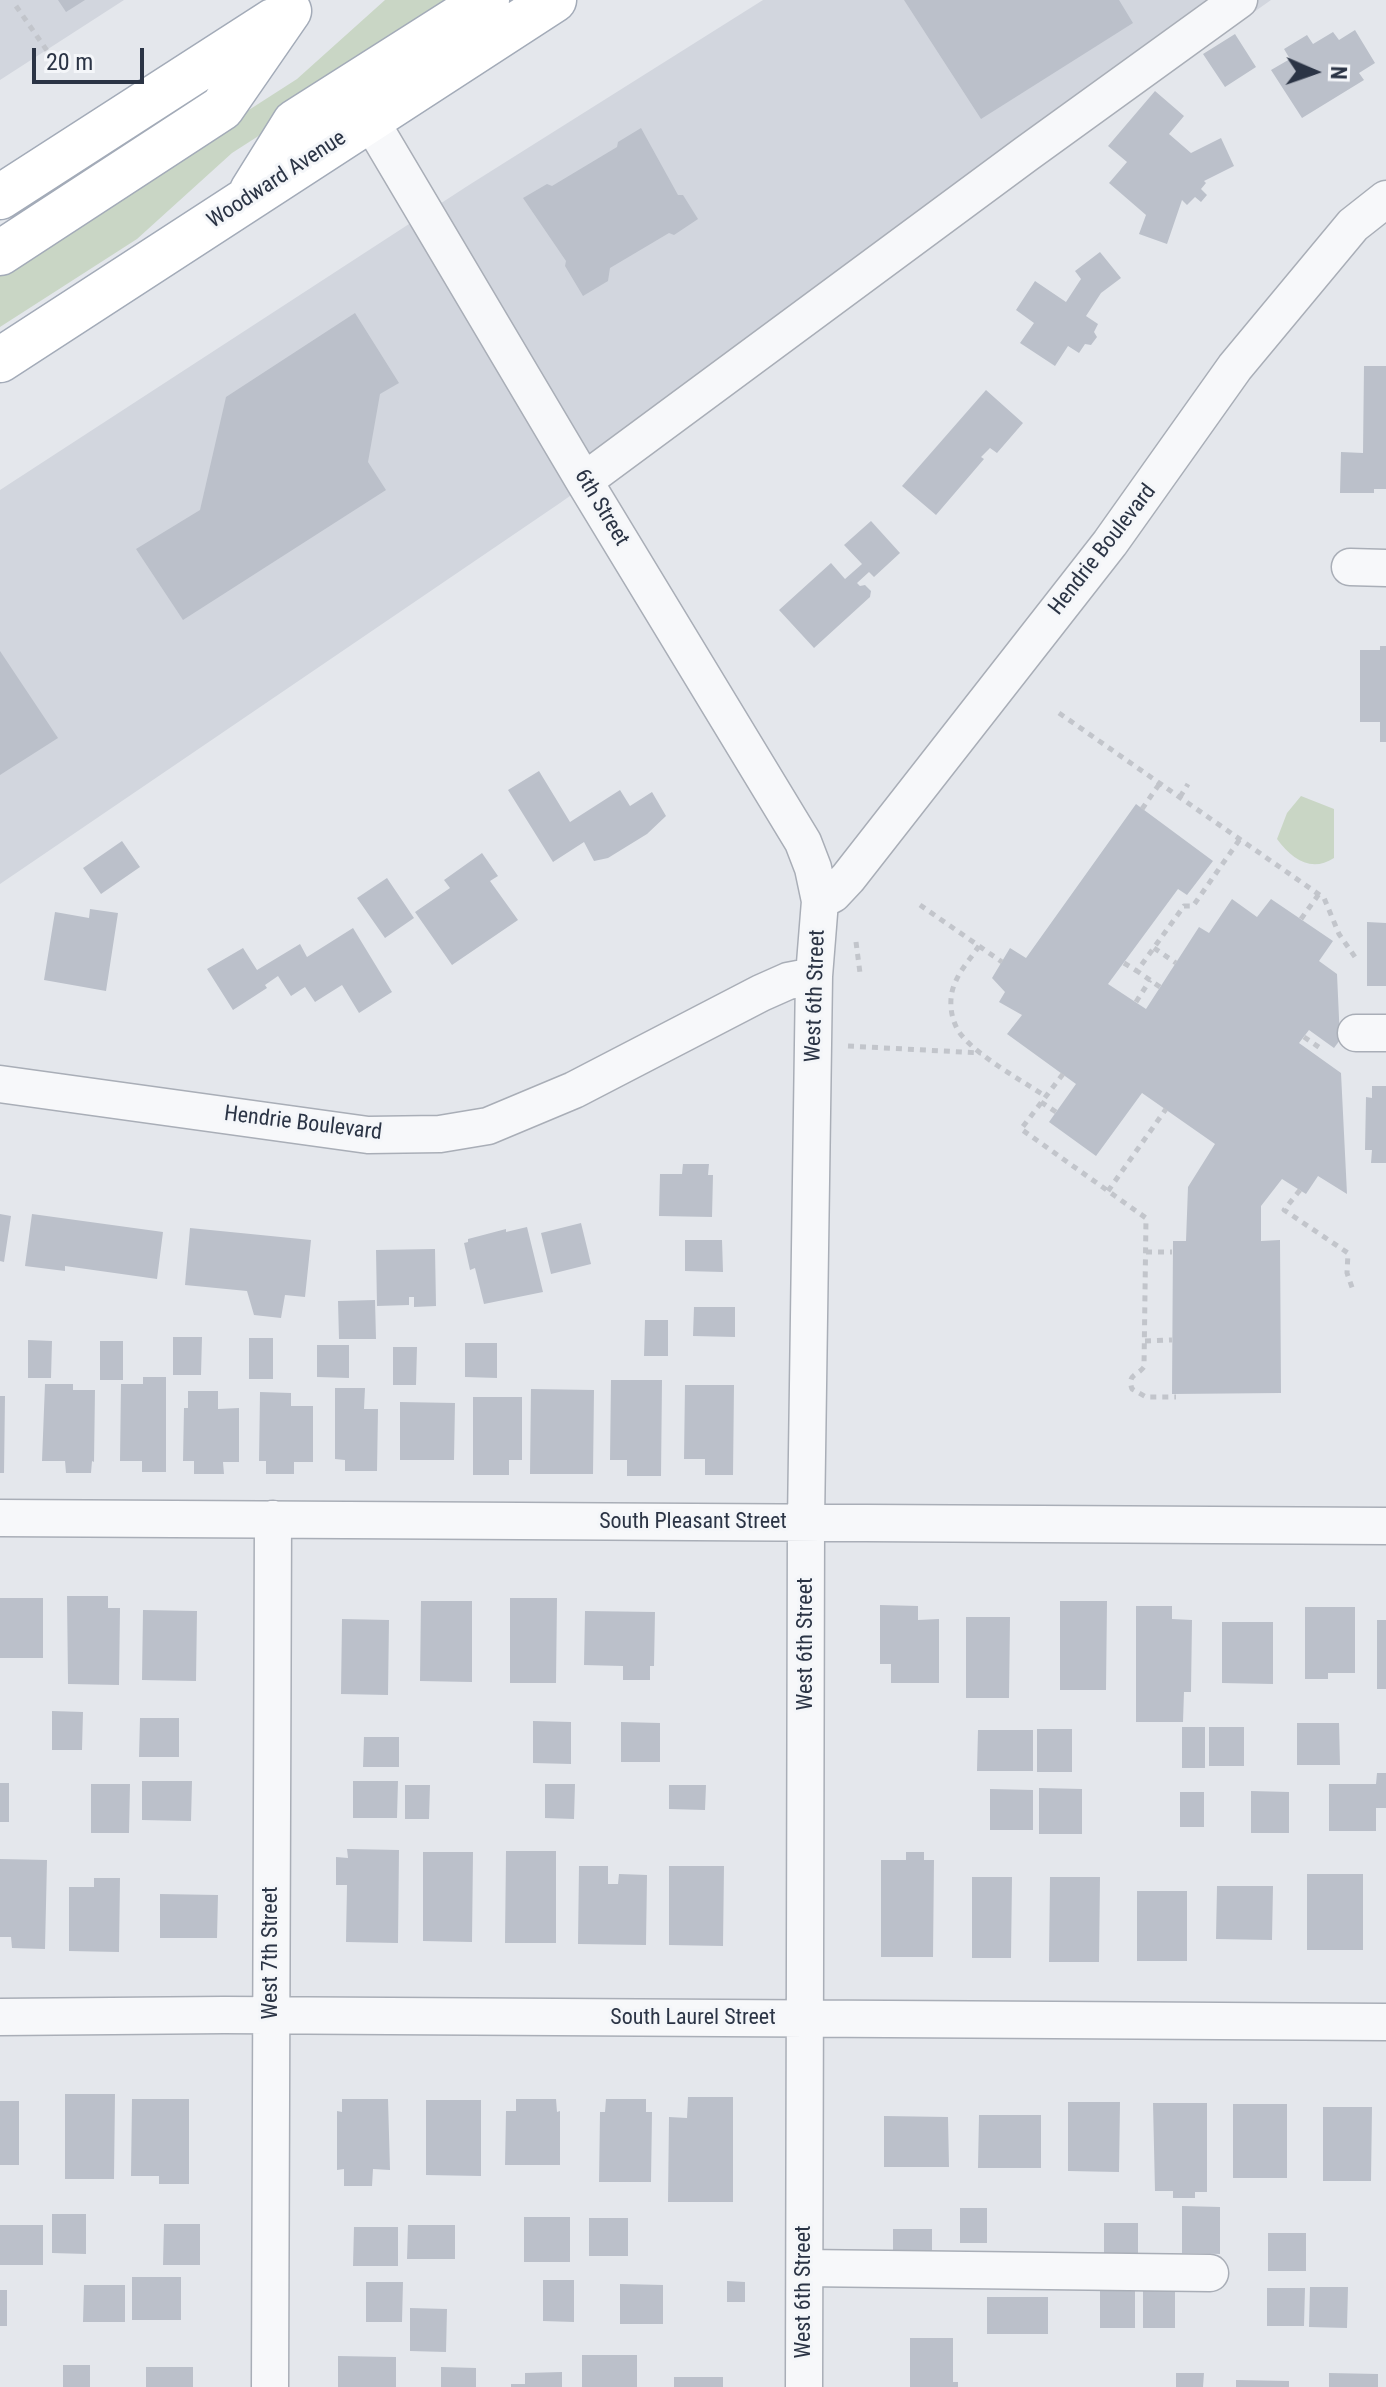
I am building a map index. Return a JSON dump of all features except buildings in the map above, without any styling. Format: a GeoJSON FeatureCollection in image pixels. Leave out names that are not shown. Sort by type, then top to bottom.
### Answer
{"type":"FeatureCollection","features":[{"type":"Feature","properties":{"kind":"main road"},"geometry":{"type":"LineString","coordinates":[[247,200],[295,122],[487,0]]}},
{"type":"Feature","properties":{"kind":"main road","name":"Woodward Avenue"},"geometry":{"type":"LineString","coordinates":[[0,360],[554,0]]}},
{"type":"Feature","properties":{"kind":"main road"},"geometry":{"type":"LineString","coordinates":[[0,197],[293,4]]}},
{"type":"Feature","properties":{"kind":"main road"},"geometry":{"type":"LineString","coordinates":[[0,253],[222,108],[293,4]]}},
{"type":"Feature","properties":{"kind":"street"},"geometry":{"type":"LineString","coordinates":[[584,481],[1239,0]]}},
{"type":"Feature","properties":{"kind":"street","name":"6th Street"},"geometry":{"type":"LineString","coordinates":[[370,120],[803,842],[813,868],[820,901]]}},
{"type":"Feature","properties":{"kind":"street","name":"Hendrie Boulevard"},"geometry":{"type":"LineString","coordinates":[[820,901],[833,894],[848,878],[1110,543],[1235,367],[1353,225],[1386,199]]}},
{"type":"Feature","properties":{"kind":"street"},"geometry":{"type":"LineString","coordinates":[[1350,567],[1386,568]]}},
{"type":"Feature","properties":{"kind":"street","name":"West 6th Street"},"geometry":{"type":"LineString","coordinates":[[804,2387],[806,1522],[814,976],[820,901]]}},
{"type":"Feature","properties":{"kind":"street","name":"Hendrie Boulevard"},"geometry":{"type":"LineString","coordinates":[[0,1084],[368,1135],[440,1134],[488,1126],[574,1090],[761,993],[788,981],[814,976]]}},
{"type":"Feature","properties":{"kind":"street","name":"South Pleasant Street"},"geometry":{"type":"LineString","coordinates":[[0,1518],[1386,1526]]}},
{"type":"Feature","properties":{"kind":"street","name":"West 7th Street"},"geometry":{"type":"LineString","coordinates":[[270,2387],[273,1519]]}},
{"type":"Feature","properties":{"kind":"street","name":"South Laurel Street"},"geometry":{"type":"LineString","coordinates":[[0,2017],[1386,2022]]}},
{"type":"Feature","properties":{"kind":"street"},"geometry":{"type":"LineString","coordinates":[[805,2268],[1210,2273]]}},
{"type":"Feature","properties":{"kind":"path"},"geometry":{"type":"LineString","coordinates":[[16,6],[50,55]]}},
{"type":"Feature","properties":{"kind":"path"},"geometry":{"type":"LineString","coordinates":[[1059,713],[1324,898],[1339,934],[1355,957]]}},
{"type":"Feature","properties":{"kind":"path"},"geometry":{"type":"LineString","coordinates":[[1142,809],[1160,783]]}},
{"type":"Feature","properties":{"kind":"path"},"geometry":{"type":"LineString","coordinates":[[1180,797],[1188,784]]}},
{"type":"Feature","properties":{"kind":"path"},"geometry":{"type":"LineString","coordinates":[[1137,971],[1184,906],[1193,906],[1240,839]]}},
{"type":"Feature","properties":{"kind":"path"},"geometry":{"type":"LineString","coordinates":[[1301,919],[1319,894]]}},
{"type":"Feature","properties":{"kind":"path"},"geometry":{"type":"LineString","coordinates":[[920,905],[1002,962]]}},
{"type":"Feature","properties":{"kind":"path"},"geometry":{"type":"LineString","coordinates":[[979,946],[955,982],[951,1007],[954,1023],[961,1036],[1056,1112]]}},
{"type":"Feature","properties":{"kind":"path"},"geometry":{"type":"LineString","coordinates":[[1153,948],[1176,963]]}},
{"type":"Feature","properties":{"kind":"path"},"geometry":{"type":"LineString","coordinates":[[1124,963],[1160,987]]}},
{"type":"Feature","properties":{"kind":"path"},"geometry":{"type":"LineString","coordinates":[[1136,1002],[1150,980]]}},
{"type":"Feature","properties":{"kind":"path"},"geometry":{"type":"LineString","coordinates":[[861,1046],[982,1053]]}},
{"type":"Feature","properties":{"kind":"path"},"geometry":{"type":"LineString","coordinates":[[1063,1074],[1021,1129],[1146,1218],[1144,1367],[1131,1376],[1132,1389],[1146,1397],[1176,1397]]}},
{"type":"Feature","properties":{"kind":"path"},"geometry":{"type":"LineString","coordinates":[[1108,1191],[1166,1109]]}},
{"type":"Feature","properties":{"kind":"path"},"geometry":{"type":"LineString","coordinates":[[1300,1190],[1284,1210],[1348,1253],[1347,1273],[1354,1293]]}},
{"type":"Feature","properties":{"kind":"path"},"geometry":{"type":"LineString","coordinates":[[1146,1252],[1172,1252]]}},
{"type":"Feature","properties":{"kind":"path"},"geometry":{"type":"LineString","coordinates":[[1145,1341],[1172,1340]]}},
{"type":"Feature","properties":{"kind":"shaded area"},"geometry":{"type":"Polygon","coordinates":[[[0,0],[124,0],[0,80],[0,0]]]}},
{"type":"Feature","properties":{"kind":"shaded area"},"geometry":{"type":"Polygon","coordinates":[[[763,0],[1271,0],[560,503],[0,884],[0,490],[469,185],[763,0]]]}},
{"type":"Feature","properties":{"kind":"green space"},"geometry":{"type":"Polygon","coordinates":[[[385,0],[470,0],[232,153],[137,239],[0,327],[0,270],[297,79],[385,0]]]}},
{"type":"Feature","properties":{"kind":"green space"},"geometry":{"type":"Polygon","coordinates":[[[1301,796],[1334,809],[1334,858],[1326,862],[1302,862],[1277,839],[1287,813],[1301,796]]]}}]}
